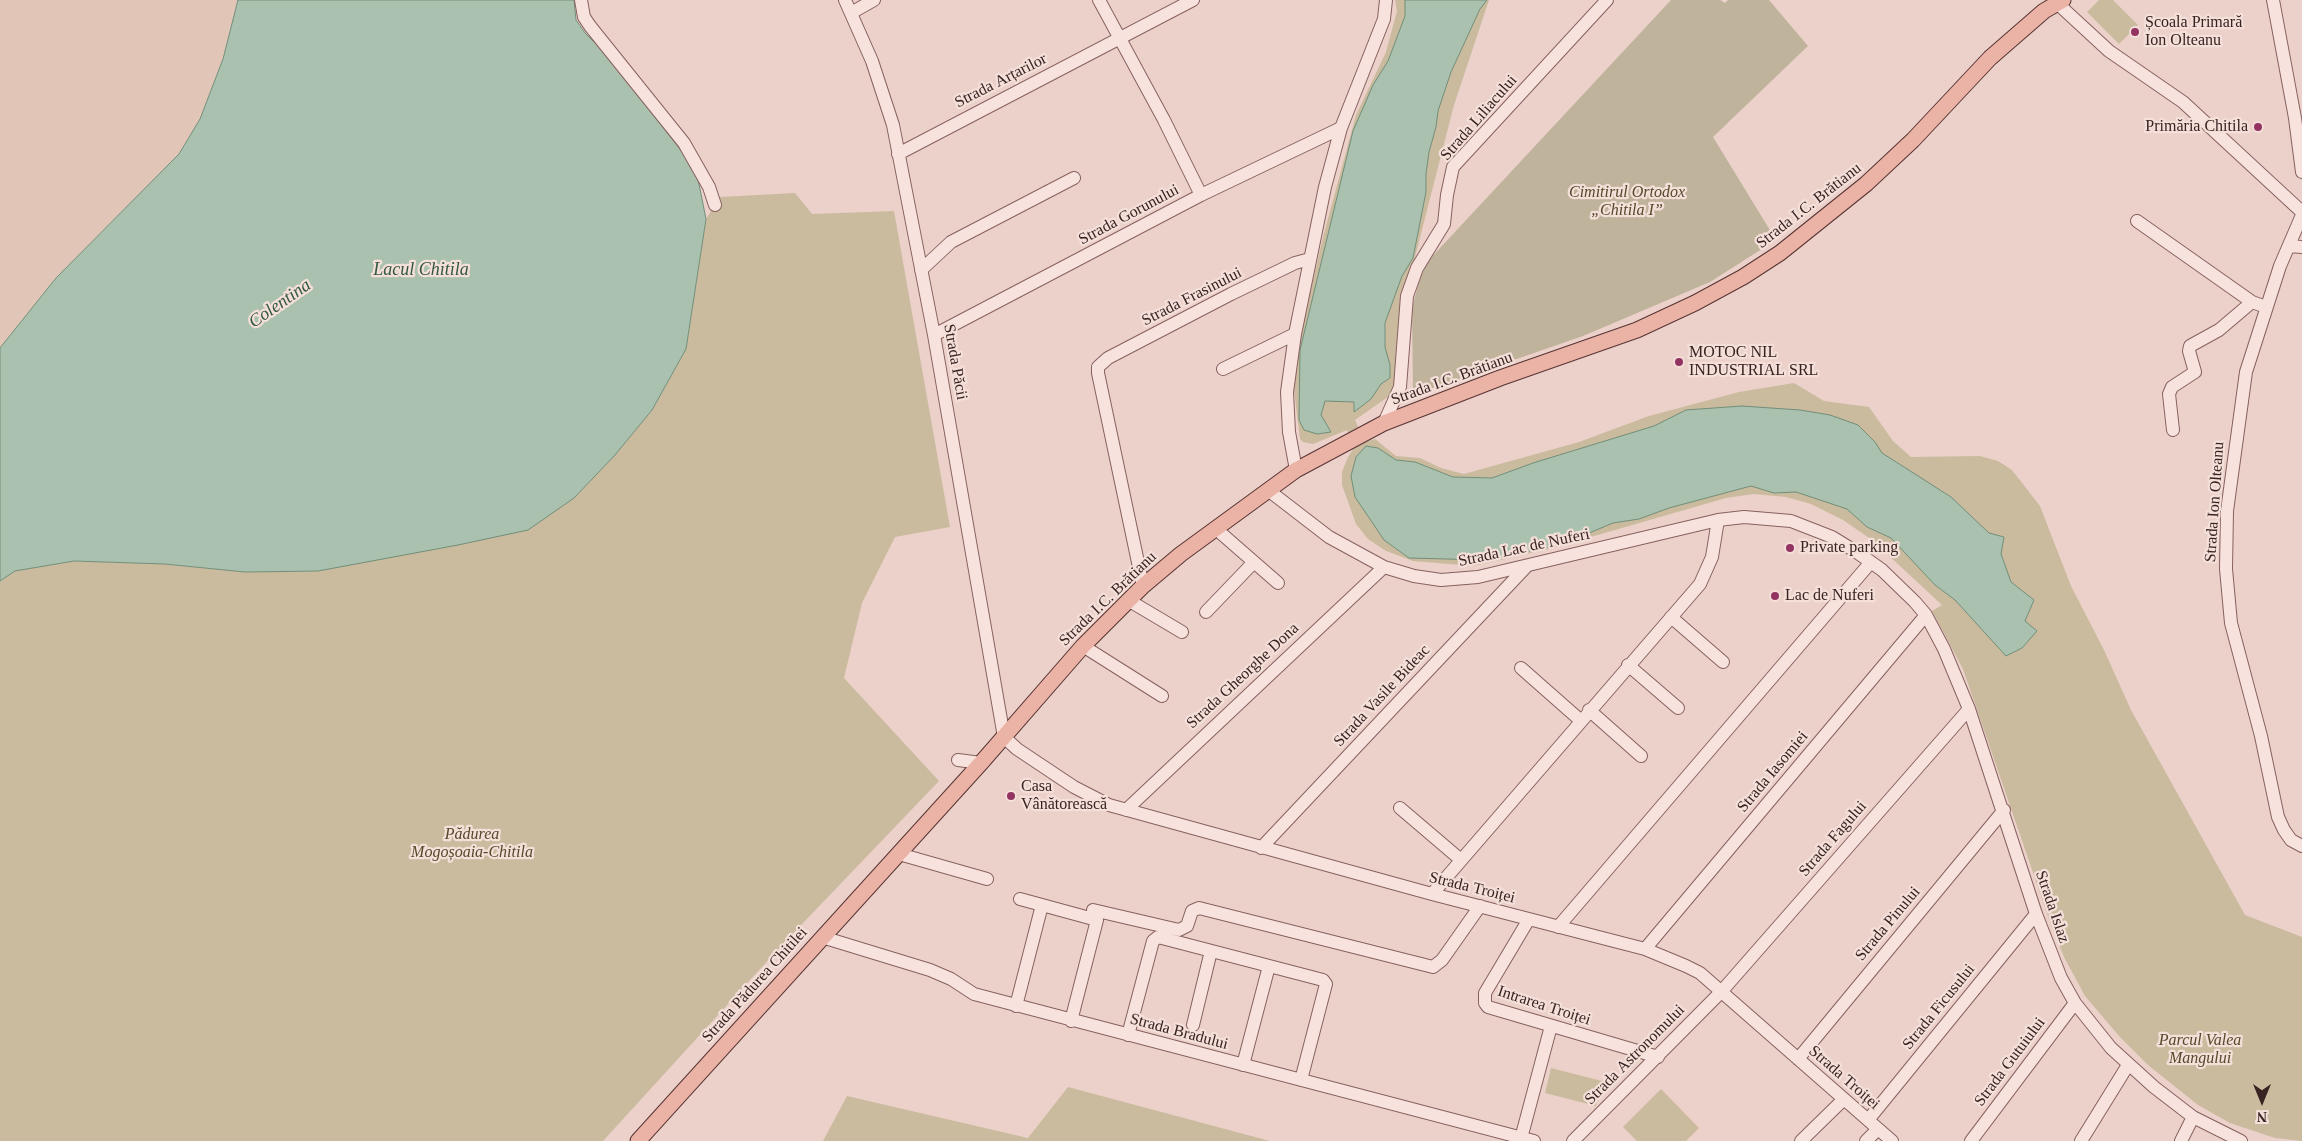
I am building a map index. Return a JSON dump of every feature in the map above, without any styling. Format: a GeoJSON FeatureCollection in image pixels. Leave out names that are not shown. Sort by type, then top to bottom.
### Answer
{"type":"FeatureCollection","features":[{"type":"Feature","properties":{"kind":"main road","name":"Strada I.C. Brătianu"},"geometry":{"type":"LineString","coordinates":[[899,854],[1083,646],[1142,586],[1215,528],[1296,470],[1384,423],[1500,378],[1637,330],[1696,303],[1743,278],[1780,253],[1866,184],[1913,140],[1990,58],[2039,15],[2060,2]]}},
{"type":"Feature","properties":{"kind":"main road","name":"Strada Pădurea Chitilei"},"geometry":{"type":"LineString","coordinates":[[638,1141],[899,854]]}},
{"type":"Feature","properties":{"kind":"street"},"geometry":{"type":"LineString","coordinates":[[581,0],[584,17],[590,26],[684,143],[710,187],[715,205]]}},
{"type":"Feature","properties":{"kind":"street","name":"Strada Păcii"},"geometry":{"type":"LineString","coordinates":[[845,0],[886,101],[898,154],[934,335],[1004,737]]}},
{"type":"Feature","properties":{"kind":"street"},"geometry":{"type":"LineString","coordinates":[[851,12],[874,0]]}},
{"type":"Feature","properties":{"kind":"street"},"geometry":{"type":"LineString","coordinates":[[1099,0],[1201,195]]}},
{"type":"Feature","properties":{"kind":"street","name":"Strada Arțarilor"},"geometry":{"type":"LineString","coordinates":[[898,154],[1193,0]]}},
{"type":"Feature","properties":{"kind":"street"},"geometry":{"type":"LineString","coordinates":[[1296,470],[1289,432],[1288,392],[1295,334],[1325,187],[1341,128],[1384,19],[1386,0]]}},
{"type":"Feature","properties":{"kind":"street","name":"Strada Liliacului"},"geometry":{"type":"LineString","coordinates":[[1384,423],[1400,387],[1407,296],[1417,268],[1444,224],[1447,194],[1453,167],[1607,0]]}},
{"type":"Feature","properties":{"kind":"street"},"geometry":{"type":"LineString","coordinates":[[2273,0],[2302,172]]}},
{"type":"Feature","properties":{"kind":"street"},"geometry":{"type":"LineString","coordinates":[[2060,2],[2109,51],[2183,102],[2302,213]]}},
{"type":"Feature","properties":{"kind":"street","name":"Strada Gorunului"},"geometry":{"type":"LineString","coordinates":[[934,335],[1201,195],[1341,128]]}},
{"type":"Feature","properties":{"kind":"street"},"geometry":{"type":"LineString","coordinates":[[921,270],[951,242],[1074,178]]}},
{"type":"Feature","properties":{"kind":"street","name":"Strada Ion Olteanu"},"geometry":{"type":"LineString","coordinates":[[2302,213],[2266,307],[2246,372],[2241,395],[2227,511],[2227,593],[2231,623],[2261,736],[2278,817],[2291,840],[2302,846]]}},
{"type":"Feature","properties":{"kind":"street"},"geometry":{"type":"LineString","coordinates":[[2137,221],[2252,302],[2266,307]]}},
{"type":"Feature","properties":{"kind":"street"},"geometry":{"type":"LineString","coordinates":[[2289,246],[2302,247]]}},
{"type":"Feature","properties":{"kind":"street","name":"Strada Frasinului"},"geometry":{"type":"LineString","coordinates":[[1142,586],[1098,367],[1108,358],[1295,263],[1310,259]]}},
{"type":"Feature","properties":{"kind":"street"},"geometry":{"type":"LineString","coordinates":[[2173,430],[2168,394],[2172,387],[2195,372],[2189,351],[2190,346],[2219,330],[2252,302]]}},
{"type":"Feature","properties":{"kind":"street"},"geometry":{"type":"LineString","coordinates":[[1222,369],[1295,334]]}},
{"type":"Feature","properties":{"kind":"street","name":"Strada Lac de Nuferi"},"geometry":{"type":"LineString","coordinates":[[1268,490],[1330,536],[1384,567],[1414,576],[1441,580],[1478,577],[1526,567],[1718,520],[1744,517],[1791,522],[1832,537],[1871,562],[1903,590],[1926,615]]}},
{"type":"Feature","properties":{"kind":"street"},"geometry":{"type":"LineString","coordinates":[[1432,894],[1580,720],[1671,617],[1704,576],[1712,557],[1718,520]]}},
{"type":"Feature","properties":{"kind":"street"},"geometry":{"type":"LineString","coordinates":[[1215,528],[1278,583]]}},
{"type":"Feature","properties":{"kind":"street"},"geometry":{"type":"LineString","coordinates":[[1206,612],[1254,562]]}},
{"type":"Feature","properties":{"kind":"street"},"geometry":{"type":"LineString","coordinates":[[1558,927],[1871,562]]}},
{"type":"Feature","properties":{"kind":"street","name":"Strada Gheorghe Dona"},"geometry":{"type":"LineString","coordinates":[[1126,810],[1384,567]]}},
{"type":"Feature","properties":{"kind":"street","name":"Strada Vasile Bideac"},"geometry":{"type":"LineString","coordinates":[[1261,848],[1526,567]]}},
{"type":"Feature","properties":{"kind":"street"},"geometry":{"type":"LineString","coordinates":[[1128,600],[1182,632]]}},
{"type":"Feature","properties":{"kind":"street","name":"Strada Islaz"},"geometry":{"type":"LineString","coordinates":[[1926,615],[1947,656],[1969,708],[2004,810],[2036,914],[2061,978],[2075,1003],[2111,1048],[2128,1065],[2193,1117],[2241,1141]]}},
{"type":"Feature","properties":{"kind":"street","name":"Strada Iasomiei"},"geometry":{"type":"LineString","coordinates":[[1645,949],[1926,615]]}},
{"type":"Feature","properties":{"kind":"street"},"geometry":{"type":"LineString","coordinates":[[1671,617],[1723,662]]}},
{"type":"Feature","properties":{"kind":"street"},"geometry":{"type":"LineString","coordinates":[[1083,646],[1162,696]]}},
{"type":"Feature","properties":{"kind":"street"},"geometry":{"type":"LineString","coordinates":[[1628,665],[1678,708]]}},
{"type":"Feature","properties":{"kind":"street"},"geometry":{"type":"LineString","coordinates":[[1521,668],[1580,720]]}},
{"type":"Feature","properties":{"kind":"street","name":"Strada Fagului"},"geometry":{"type":"LineString","coordinates":[[1721,992],[1969,708]]}},
{"type":"Feature","properties":{"kind":"street"},"geometry":{"type":"LineString","coordinates":[[1589,710],[1641,756]]}},
{"type":"Feature","properties":{"kind":"street","name":"Strada Troiței"},"geometry":{"type":"LineString","coordinates":[[1004,737],[1017,749],[1098,801],[1261,848],[1645,949],[1686,966],[1700,974],[1892,1141]]}},
{"type":"Feature","properties":{"kind":"street"},"geometry":{"type":"LineString","coordinates":[[958,760],[981,763]]}},
{"type":"Feature","properties":{"kind":"street"},"geometry":{"type":"LineString","coordinates":[[1400,808],[1461,860]]}},
{"type":"Feature","properties":{"kind":"street","name":"Strada Pinului"},"geometry":{"type":"LineString","coordinates":[[1798,1059],[2004,810]]}},
{"type":"Feature","properties":{"kind":"street"},"geometry":{"type":"LineString","coordinates":[[899,854],[987,879]]}},
{"type":"Feature","properties":{"kind":"street"},"geometry":{"type":"LineString","coordinates":[[1020,900],[1097,920],[1072,1020]]}},
{"type":"Feature","properties":{"kind":"street"},"geometry":{"type":"LineString","coordinates":[[1016,1006],[1042,905]]}},
{"type":"Feature","properties":{"kind":"street"},"geometry":{"type":"LineString","coordinates":[[1093,910],[1179,930],[1187,926],[1192,911],[1195,908],[1199,908],[1433,967],[1442,960],[1480,906]]}},
{"type":"Feature","properties":{"kind":"street","name":"Strada Ficusului"},"geometry":{"type":"LineString","coordinates":[[1868,1120],[2036,914]]}},
{"type":"Feature","properties":{"kind":"street","name":"Intrarea Troiței"},"geometry":{"type":"LineString","coordinates":[[1529,919],[1485,994],[1485,1003],[1492,1010],[1658,1057]]}},
{"type":"Feature","properties":{"kind":"street","name":"Strada Bradului"},"geometry":{"type":"LineString","coordinates":[[822,937],[930,970],[951,979],[974,994],[1534,1141]]}},
{"type":"Feature","properties":{"kind":"street"},"geometry":{"type":"LineString","coordinates":[[1128,1035],[1155,938],[1158,937],[1326,981],[1301,1080]]}},
{"type":"Feature","properties":{"kind":"street"},"geometry":{"type":"LineString","coordinates":[[1193,1025],[1211,951]]}},
{"type":"Feature","properties":{"kind":"street"},"geometry":{"type":"LineString","coordinates":[[1243,1065],[1269,966]]}},
{"type":"Feature","properties":{"kind":"street","name":"Strada Astronomului"},"geometry":{"type":"LineString","coordinates":[[1573,1141],[1721,992]]}},
{"type":"Feature","properties":{"kind":"street","name":"Strada Gutuiului"},"geometry":{"type":"LineString","coordinates":[[1971,1141],[2075,1003]]}},
{"type":"Feature","properties":{"kind":"street"},"geometry":{"type":"LineString","coordinates":[[1523,1131],[1551,1026]]}},
{"type":"Feature","properties":{"kind":"street"},"geometry":{"type":"LineString","coordinates":[[2081,1141],[2128,1065]]}},
{"type":"Feature","properties":{"kind":"street"},"geometry":{"type":"LineString","coordinates":[[1801,1141],[1844,1100]]}},
{"type":"Feature","properties":{"kind":"street"},"geometry":{"type":"LineString","coordinates":[[2181,1141],[2193,1117]]}},
{"type":"Feature","properties":{"kind":"street"},"geometry":{"type":"LineString","coordinates":[[1866,1141],[1878,1129]]}},
{"type":"Feature","properties":{"kind":"shaded area"},"geometry":{"type":"Polygon","coordinates":[[[0,0],[238,0],[223,59],[200,119],[179,154],[56,278],[0,348],[0,0]]]}},
{"type":"Feature","properties":{"kind":"green space","name":"Parcul Valea Mangului"},"geometry":{"type":"Polygon","coordinates":[[[1395,0],[1489,0],[1454,105],[1414,261],[1395,392],[1355,420],[1365,442],[1375,439],[1396,456],[1420,458],[1441,468],[1464,474],[1579,442],[1649,416],[1739,392],[1794,383],[1824,401],[1869,407],[1893,441],[1911,457],[1980,456],[1998,461],[2012,470],[2040,506],[2071,586],[2104,650],[2131,710],[2245,915],[2302,937],[2302,1141],[2275,1138],[2230,1123],[2198,1105],[2148,1065],[2119,1036],[2085,996],[2064,957],[2051,925],[1963,669],[1932,611],[1942,605],[1872,540],[1843,520],[1811,504],[1786,497],[1753,494],[1726,498],[1549,549],[1473,566],[1413,561],[1386,551],[1368,539],[1356,524],[1342,485],[1342,472],[1355,446],[1347,430],[1313,444],[1303,442],[1300,439],[1294,390],[1301,333],[1323,237],[1356,115],[1386,52],[1397,11],[1395,0]]]}},
{"type":"Feature","properties":{"kind":"green space","name":"Cimitirul Ortodox „Chitila I”"},"geometry":{"type":"Polygon","coordinates":[[[1671,0],[1720,0],[1725,3],[1728,0],[1769,0],[1808,46],[1713,137],[1776,240],[1710,282],[1583,336],[1413,395],[1412,308],[1427,262],[1671,0]]]}},
{"type":"Feature","properties":{"kind":"green space"},"geometry":{"type":"Polygon","coordinates":[[[2099,0],[2113,0],[2138,25],[2119,44],[2087,12],[2099,0]]]}},
{"type":"Feature","properties":{"kind":"green space","name":"Pădurea Mogoșoaia-Chitila"},"geometry":{"type":"Polygon","coordinates":[[[795,193],[812,214],[894,211],[950,527],[895,537],[862,603],[844,678],[939,781],[782,945],[603,1141],[0,1141],[0,581],[14,571],[74,561],[165,564],[245,572],[318,571],[574,498],[615,455],[652,410],[686,349],[706,219],[720,197],[795,193]]]}},
{"type":"Feature","properties":{"kind":"green space"},"geometry":{"type":"Polygon","coordinates":[[[1551,1068],[1602,1081],[1596,1106],[1545,1093],[1551,1068]]]}},
{"type":"Feature","properties":{"kind":"green space"},"geometry":{"type":"Polygon","coordinates":[[[1068,1087],[1270,1141],[823,1141],[847,1096],[1028,1138],[1068,1087]]]}},
{"type":"Feature","properties":{"kind":"green space"},"geometry":{"type":"Polygon","coordinates":[[[1661,1089],[1699,1128],[1686,1141],[1637,1141],[1623,1127],[1661,1089]]]}},
{"type":"Feature","properties":{"kind":"water","name":"Lacul Chitila"},"geometry":{"type":"Polygon","coordinates":[[[238,0],[574,0],[576,20],[585,33],[605,53],[683,153],[698,179],[706,219],[686,349],[652,410],[615,455],[574,498],[528,530],[318,571],[245,572],[165,564],[74,561],[15,571],[0,581],[0,348],[56,278],[179,154],[200,119],[223,59],[238,0]]]}},
{"type":"Feature","properties":{"kind":"water"},"geometry":{"type":"Polygon","coordinates":[[[1405,0],[1487,0],[1480,9],[1451,72],[1438,111],[1429,152],[1426,192],[1413,258],[1402,276],[1385,323],[1385,347],[1390,365],[1390,378],[1381,384],[1371,399],[1354,412],[1354,402],[1325,401],[1321,415],[1331,432],[1317,434],[1304,430],[1299,420],[1300,350],[1353,131],[1373,85],[1388,61],[1405,16],[1405,0]]]}},
{"type":"Feature","properties":{"kind":"water"},"geometry":{"type":"Polygon","coordinates":[[[1742,406],[1800,410],[1830,415],[1858,425],[1875,442],[1882,453],[1951,497],[1989,533],[2004,537],[2001,554],[2011,582],[2034,600],[2025,621],[2037,631],[2022,648],[2006,656],[1955,600],[1935,585],[1891,538],[1867,527],[1847,509],[1796,492],[1774,493],[1751,486],[1669,508],[1639,519],[1613,523],[1563,544],[1486,560],[1409,558],[1384,540],[1355,497],[1351,476],[1356,457],[1366,446],[1378,448],[1396,460],[1415,462],[1453,477],[1492,478],[1533,463],[1654,426],[1686,410],[1742,406]]]}},
{"type":"Feature","properties":{"kind":"place","name":"Școala Primară Ion Olteanu"},"geometry":{"type":"Point","coordinates":[2135,32]}},
{"type":"Feature","properties":{"kind":"place","name":"Primăria Chitila"},"geometry":{"type":"Point","coordinates":[2258,127]}},
{"type":"Feature","properties":{"kind":"place","name":"MOTOC NIL INDUSTRIAL SRL"},"geometry":{"type":"Point","coordinates":[1679,362]}},
{"type":"Feature","properties":{"kind":"place","name":"Private parking"},"geometry":{"type":"Point","coordinates":[1790,548]}},
{"type":"Feature","properties":{"kind":"place","name":"Lac de Nuferi"},"geometry":{"type":"Point","coordinates":[1775,596]}},
{"type":"Feature","properties":{"kind":"place","name":"Casa Vânătorească"},"geometry":{"type":"Point","coordinates":[1011,796]}},
{"type":"Feature","properties":{"kind":"water label","name":"Colentina"},"geometry":{"type":"Point","coordinates":[280,304]}}]}
